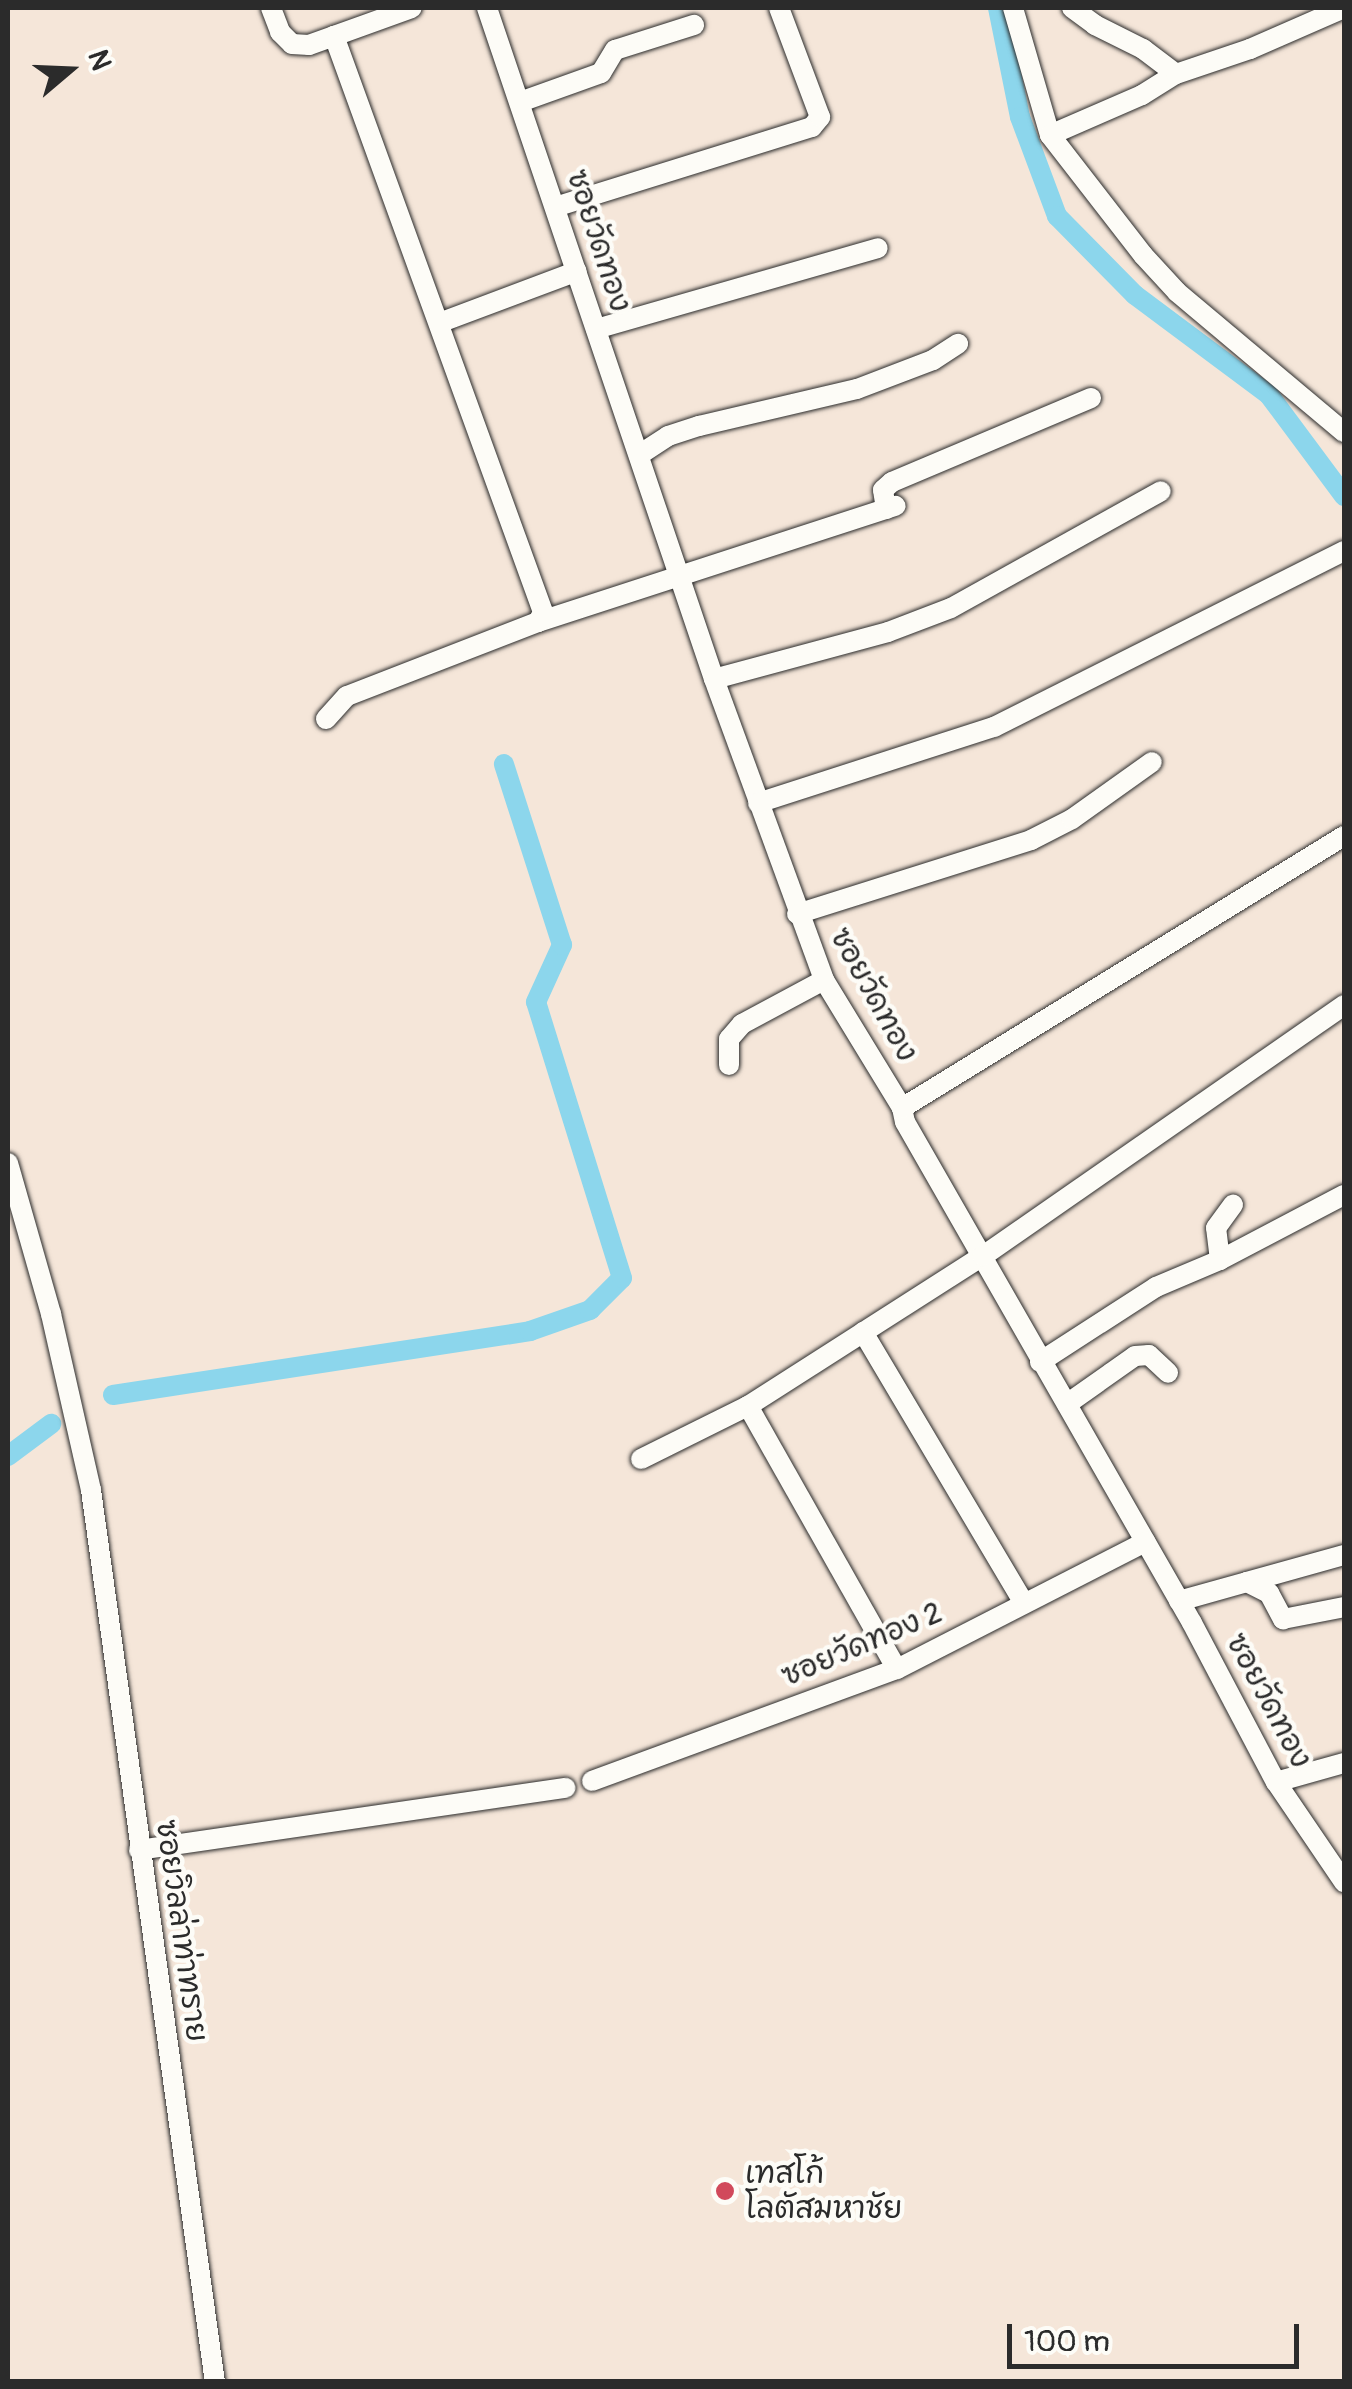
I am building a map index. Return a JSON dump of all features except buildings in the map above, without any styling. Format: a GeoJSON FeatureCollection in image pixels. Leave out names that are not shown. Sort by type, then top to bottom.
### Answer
{"type":"FeatureCollection","features":[{"type":"Feature","properties":{"kind":"street"},"geometry":{"type":"LineString","coordinates":[[271,8],[280,32],[292,44],[309,44],[412,8]]}},
{"type":"Feature","properties":{"kind":"street","name":"ซอยวัดทอง"},"geometry":{"type":"LineString","coordinates":[[487,8],[714,679],[824,980],[902,1108],[905,1122],[1179,1601],[1276,1782],[1343,1877]]}},
{"type":"Feature","properties":{"kind":"street"},"geometry":{"type":"LineString","coordinates":[[555,207],[812,127],[820,117],[779,8]]}},
{"type":"Feature","properties":{"kind":"street"},"geometry":{"type":"LineString","coordinates":[[1013,8],[1050,135],[1177,292],[1344,432]]}},
{"type":"Feature","properties":{"kind":"street"},"geometry":{"type":"LineString","coordinates":[[1072,8],[1095,25],[1143,49],[1176,74]]}},
{"type":"Feature","properties":{"kind":"street"},"geometry":{"type":"LineString","coordinates":[[1050,135],[1142,95],[1176,74],[1344,8]]}},
{"type":"Feature","properties":{"kind":"street"},"geometry":{"type":"LineString","coordinates":[[520,102],[601,74],[615,50],[694,24]]}},
{"type":"Feature","properties":{"kind":"street"},"geometry":{"type":"LineString","coordinates":[[334,36],[542,612],[538,622]]}},
{"type":"Feature","properties":{"kind":"street"},"geometry":{"type":"LineString","coordinates":[[596,329],[878,248]]}},
{"type":"Feature","properties":{"kind":"street"},"geometry":{"type":"LineString","coordinates":[[440,322],[577,271]]}},
{"type":"Feature","properties":{"kind":"street"},"geometry":{"type":"LineString","coordinates":[[638,455],[668,436],[699,426],[858,389],[933,360],[958,344]]}},
{"type":"Feature","properties":{"kind":"street"},"geometry":{"type":"LineString","coordinates":[[326,718],[347,696],[538,622],[891,508],[882,490],[892,482],[1091,398]]}},
{"type":"Feature","properties":{"kind":"street"},"geometry":{"type":"LineString","coordinates":[[714,679],[888,632],[951,608],[1161,490]]}},
{"type":"Feature","properties":{"kind":"street"},"geometry":{"type":"LineString","coordinates":[[758,803],[994,727],[1344,551]]}},
{"type":"Feature","properties":{"kind":"street"},"geometry":{"type":"LineString","coordinates":[[797,914],[1030,840],[1072,819],[1152,762]]}},
{"type":"Feature","properties":{"kind":"street"},"geometry":{"type":"LineString","coordinates":[[902,1108],[1344,836]]}},
{"type":"Feature","properties":{"kind":"street"},"geometry":{"type":"LineString","coordinates":[[730,1065],[729,1039],[742,1024],[824,980]]}},
{"type":"Feature","properties":{"kind":"street"},"geometry":{"type":"LineString","coordinates":[[640,1459],[748,1406],[983,1256],[1344,1005]]}},
{"type":"Feature","properties":{"kind":"street","name":"ซอยวิลล่าท่าทราย"},"geometry":{"type":"LineString","coordinates":[[8,1163],[51,1314],[91,1490],[215,2382]]}},
{"type":"Feature","properties":{"kind":"street"},"geometry":{"type":"LineString","coordinates":[[1040,1362],[1156,1287],[1220,1260],[1344,1195]]}},
{"type":"Feature","properties":{"kind":"street"},"geometry":{"type":"LineString","coordinates":[[1220,1260],[1216,1228],[1232,1205]]}},
{"type":"Feature","properties":{"kind":"street"},"geometry":{"type":"LineString","coordinates":[[863,1332],[1024,1603]]}},
{"type":"Feature","properties":{"kind":"street"},"geometry":{"type":"LineString","coordinates":[[1067,1404],[1135,1356],[1149,1355],[1168,1373]]}},
{"type":"Feature","properties":{"kind":"street"},"geometry":{"type":"LineString","coordinates":[[748,1406],[897,1669]]}},
{"type":"Feature","properties":{"kind":"street","name":"ซอยวัดทอง 2"},"geometry":{"type":"LineString","coordinates":[[592,1780],[897,1669],[1145,1542]]}},
{"type":"Feature","properties":{"kind":"street"},"geometry":{"type":"LineString","coordinates":[[1179,1601],[1344,1555]]}},
{"type":"Feature","properties":{"kind":"street"},"geometry":{"type":"LineString","coordinates":[[1247,1582],[1269,1592],[1283,1620],[1344,1607]]}},
{"type":"Feature","properties":{"kind":"street"},"geometry":{"type":"LineString","coordinates":[[1276,1782],[1344,1763]]}},
{"type":"Feature","properties":{"kind":"street"},"geometry":{"type":"LineString","coordinates":[[139,1850],[566,1788]]}},
{"type":"Feature","properties":{"kind":"waterway"},"geometry":{"type":"LineString","coordinates":[[998,8],[1020,117],[1057,216],[1135,295],[1269,395],[1344,496]]}},
{"type":"Feature","properties":{"kind":"waterway"},"geometry":{"type":"LineString","coordinates":[[113,1395],[530,1331],[590,1310],[622,1278],[536,1002],[562,945],[504,764]]}},
{"type":"Feature","properties":{"kind":"waterway"},"geometry":{"type":"LineString","coordinates":[[8,1456],[51,1424]]}},
{"type":"Feature","properties":{"kind":"place","name":"เทสโก้ โลตัสมหาชัย"},"geometry":{"type":"Point","coordinates":[725,2191]}}]}
